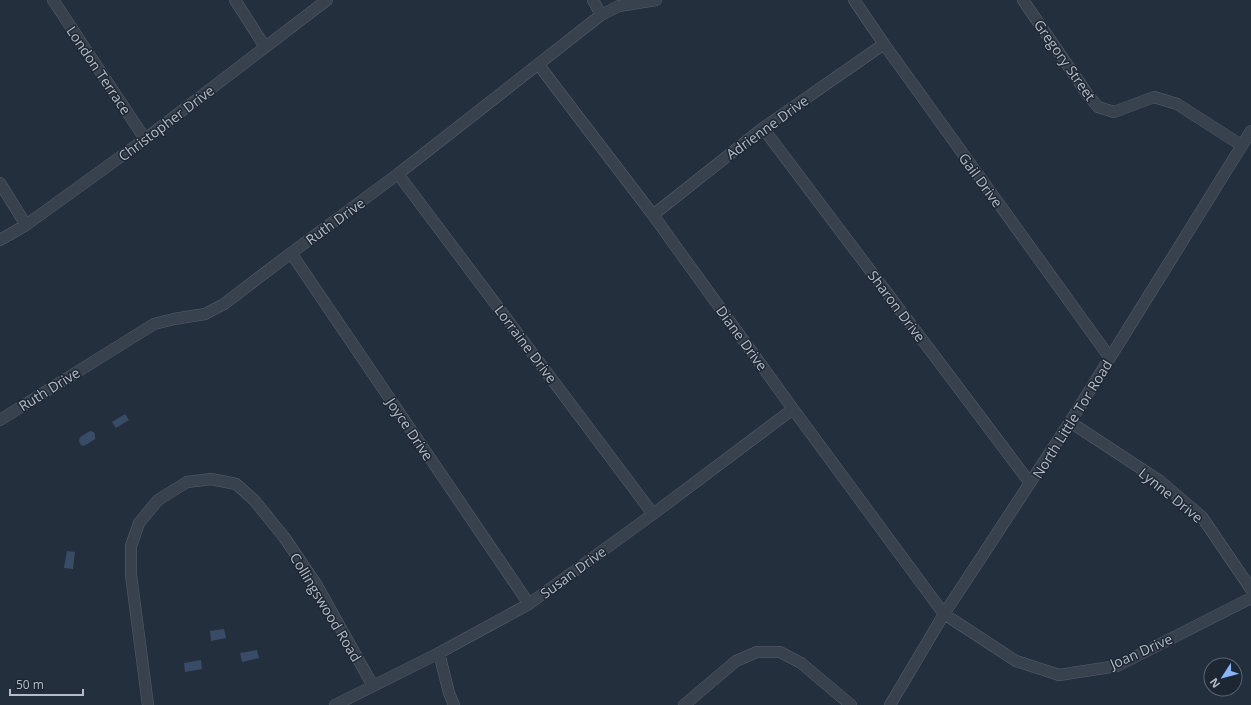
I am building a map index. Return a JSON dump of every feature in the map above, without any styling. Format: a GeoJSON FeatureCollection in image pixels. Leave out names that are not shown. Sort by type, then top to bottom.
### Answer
{"type":"FeatureCollection","features":[{"type":"Feature","properties":{"kind":"street","name":"London Terrace"},"geometry":{"type":"LineString","coordinates":[[53,0],[145,139]]}},
{"type":"Feature","properties":{"kind":"street"},"geometry":{"type":"LineString","coordinates":[[235,0],[265,47]]}},
{"type":"Feature","properties":{"kind":"street","name":"Christopher Drive"},"geometry":{"type":"LineString","coordinates":[[0,240],[26,225],[145,139],[327,0]]}},
{"type":"Feature","properties":{"kind":"street"},"geometry":{"type":"LineString","coordinates":[[593,0],[601,15]]}},
{"type":"Feature","properties":{"kind":"street","name":"Ruth Drive"},"geometry":{"type":"LineString","coordinates":[[0,420],[154,324],[205,314],[224,304],[398,174],[601,15],[620,6],[656,0]]}},
{"type":"Feature","properties":{"kind":"street","name":"Gail Drive"},"geometry":{"type":"LineString","coordinates":[[854,0],[1110,358]]}},
{"type":"Feature","properties":{"kind":"street","name":"Gregory Street"},"geometry":{"type":"LineString","coordinates":[[1023,0],[1088,95],[1098,107],[1114,112],[1154,97],[1177,104],[1241,145]]}},
{"type":"Feature","properties":{"kind":"street","name":"Adrienne Drive"},"geometry":{"type":"LineString","coordinates":[[653,215],[763,128],[884,44]]}},
{"type":"Feature","properties":{"kind":"street","name":"Diane Drive"},"geometry":{"type":"LineString","coordinates":[[538,64],[653,215],[793,409],[944,614]]}},
{"type":"Feature","properties":{"kind":"street","name":"Sharon Drive"},"geometry":{"type":"LineString","coordinates":[[763,128],[1030,484]]}},
{"type":"Feature","properties":{"kind":"street","name":"North Little Tor Road"},"geometry":{"type":"LineString","coordinates":[[890,705],[944,614],[1070,422],[1251,130]]}},
{"type":"Feature","properties":{"kind":"street","name":"Lorraine Drive"},"geometry":{"type":"LineString","coordinates":[[398,174],[653,514]]}},
{"type":"Feature","properties":{"kind":"street"},"geometry":{"type":"LineString","coordinates":[[0,183],[26,225]]}},
{"type":"Feature","properties":{"kind":"street","name":"Joyce Drive"},"geometry":{"type":"LineString","coordinates":[[291,253],[529,604]]}},
{"type":"Feature","properties":{"kind":"street","name":"Susan Drive"},"geometry":{"type":"LineString","coordinates":[[334,705],[439,653],[529,604],[653,514],[793,409]]}},
{"type":"Feature","properties":{"kind":"street","name":"Lynne Drive"},"geometry":{"type":"LineString","coordinates":[[1070,422],[1160,481],[1202,517],[1251,589]]}},
{"type":"Feature","properties":{"kind":"street","name":"Collingswood Road"},"geometry":{"type":"LineString","coordinates":[[148,705],[131,575],[131,546],[139,524],[158,500],[187,482],[211,479],[236,484],[254,500],[284,537],[316,584],[373,686]]}},
{"type":"Feature","properties":{"kind":"street","name":"Joan Drive"},"geometry":{"type":"LineString","coordinates":[[944,614],[1016,661],[1059,676],[1117,666],[1251,598]]}},
{"type":"Feature","properties":{"kind":"street"},"geometry":{"type":"LineString","coordinates":[[684,705],[736,661],[757,652],[780,652],[801,663],[851,705]]}},
{"type":"Feature","properties":{"kind":"street"},"geometry":{"type":"LineString","coordinates":[[439,653],[449,693],[454,705]]}},
{"type":"Feature","properties":{"kind":"water"},"geometry":{"type":"Polygon","coordinates":[[[125,414],[129,420],[116,428],[112,422],[125,414]]]}},
{"type":"Feature","properties":{"kind":"water"},"geometry":{"type":"Polygon","coordinates":[[[90,431],[94,432],[95,439],[84,446],[81,445],[79,441],[80,437],[90,431]]]}},
{"type":"Feature","properties":{"kind":"water"},"geometry":{"type":"Polygon","coordinates":[[[67,551],[75,552],[73,569],[64,568],[67,551]]]}},
{"type":"Feature","properties":{"kind":"water"},"geometry":{"type":"Polygon","coordinates":[[[224,629],[226,638],[211,641],[210,631],[224,629]]]}},
{"type":"Feature","properties":{"kind":"water"},"geometry":{"type":"Polygon","coordinates":[[[257,650],[259,658],[242,662],[240,653],[257,650]]]}},
{"type":"Feature","properties":{"kind":"water"},"geometry":{"type":"Polygon","coordinates":[[[201,660],[202,669],[185,672],[184,663],[201,660]]]}}]}
